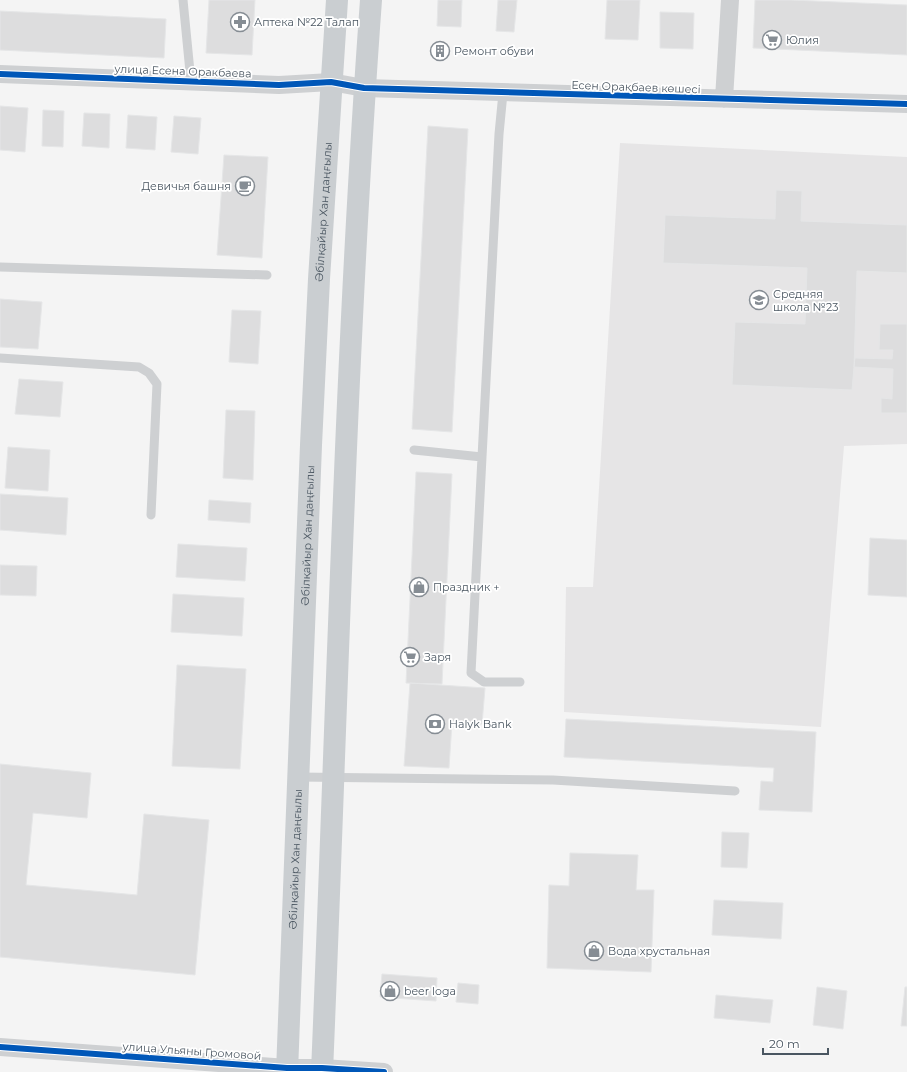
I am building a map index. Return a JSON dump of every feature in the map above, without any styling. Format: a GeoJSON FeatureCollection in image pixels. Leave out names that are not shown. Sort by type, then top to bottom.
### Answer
{"type":"FeatureCollection","features":[{"type":"Feature","properties":{"kind":"main road","name":"Әбілқайыр Хан даңғылы"},"geometry":{"type":"LineString","coordinates":[[287,1070],[311,438],[337,0]]}},
{"type":"Feature","properties":{"kind":"main road"},"geometry":{"type":"LineString","coordinates":[[322,1070],[345,447],[364,88],[371,0]]}},
{"type":"Feature","properties":{"kind":"street"},"geometry":{"type":"LineString","coordinates":[[724,99],[730,0]]}},
{"type":"Feature","properties":{"kind":"street","name":"улица Есена Оракбаева"},"geometry":{"type":"LineString","coordinates":[[0,74],[279,85],[331,82],[364,88]]}},
{"type":"Feature","properties":{"kind":"street","name":"Есен Орақбаев көшесі"},"geometry":{"type":"LineString","coordinates":[[364,88],[907,104]]}},
{"type":"Feature","properties":{"kind":"street","name":"улица Ульяны Громовой"},"geometry":{"type":"LineString","coordinates":[[0,1047],[287,1070],[384,1072]]}},
{"type":"Feature","properties":{"kind":"lane"},"geometry":{"type":"LineString","coordinates":[[183,0],[191,82]]}},
{"type":"Feature","properties":{"kind":"lane"},"geometry":{"type":"LineString","coordinates":[[503,92],[499,134],[471,673],[484,682],[520,682]]}},
{"type":"Feature","properties":{"kind":"lane"},"geometry":{"type":"LineString","coordinates":[[0,266],[267,275]]}},
{"type":"Feature","properties":{"kind":"lane"},"geometry":{"type":"LineString","coordinates":[[0,358],[139,367],[149,373],[157,384],[151,515]]}},
{"type":"Feature","properties":{"kind":"lane"},"geometry":{"type":"LineString","coordinates":[[414,450],[482,457]]}},
{"type":"Feature","properties":{"kind":"lane"},"geometry":{"type":"LineString","coordinates":[[298,777],[552,780],[735,791]]}},
{"type":"Feature","properties":{"kind":"shaded area","name":"Средняя школа №23"},"geometry":{"type":"Polygon","coordinates":[[[620,143],[907,157],[907,444],[844,446],[821,727],[564,712],[566,587],[593,587],[620,143]]]}},
{"type":"Feature","properties":{"kind":"building"},"geometry":{"type":"Polygon","coordinates":[[[209,0],[255,0],[252,55],[206,53],[209,0]]]}},
{"type":"Feature","properties":{"kind":"building"},"geometry":{"type":"Polygon","coordinates":[[[438,0],[462,0],[461,27],[437,26],[438,0]]]}},
{"type":"Feature","properties":{"kind":"building"},"geometry":{"type":"Polygon","coordinates":[[[498,0],[517,0],[514,32],[496,31],[498,0]]]}},
{"type":"Feature","properties":{"kind":"building"},"geometry":{"type":"Polygon","coordinates":[[[607,0],[640,0],[638,40],[605,39],[607,0]]]}},
{"type":"Feature","properties":{"kind":"building"},"geometry":{"type":"Polygon","coordinates":[[[755,0],[907,5],[907,55],[753,48],[755,0]]]}},
{"type":"Feature","properties":{"kind":"building"},"geometry":{"type":"Polygon","coordinates":[[[0,11],[166,19],[164,58],[0,50],[0,11]]]}},
{"type":"Feature","properties":{"kind":"building"},"geometry":{"type":"Polygon","coordinates":[[[660,12],[694,13],[693,49],[660,48],[660,12]]]}},
{"type":"Feature","properties":{"kind":"building","name":"Ремонт обуви"},"geometry":{"type":"Polygon","coordinates":[[[436,46],[444,47],[443,56],[435,55],[436,46]]]}},
{"type":"Feature","properties":{"kind":"building"},"geometry":{"type":"Polygon","coordinates":[[[0,106],[28,108],[25,152],[0,150],[0,106]]]}},
{"type":"Feature","properties":{"kind":"building"},"geometry":{"type":"Polygon","coordinates":[[[43,110],[64,111],[63,147],[42,146],[43,110]]]}},
{"type":"Feature","properties":{"kind":"building"},"geometry":{"type":"Polygon","coordinates":[[[84,113],[110,114],[109,148],[82,146],[84,113]]]}},
{"type":"Feature","properties":{"kind":"building"},"geometry":{"type":"Polygon","coordinates":[[[128,115],[157,117],[155,150],[126,148],[128,115]]]}},
{"type":"Feature","properties":{"kind":"building"},"geometry":{"type":"Polygon","coordinates":[[[174,116],[201,118],[198,154],[171,152],[174,116]]]}},
{"type":"Feature","properties":{"kind":"building"},"geometry":{"type":"Polygon","coordinates":[[[428,126],[468,129],[452,432],[412,429],[428,126]]]}},
{"type":"Feature","properties":{"kind":"building"},"geometry":{"type":"Polygon","coordinates":[[[224,155],[268,157],[262,258],[217,255],[224,155]]]}},
{"type":"Feature","properties":{"kind":"building"},"geometry":{"type":"Polygon","coordinates":[[[776,190],[802,191],[801,221],[907,225],[907,273],[857,271],[852,390],[732,385],[735,322],[805,324],[807,268],[663,263],[665,215],[775,219],[776,190]]]}},
{"type":"Feature","properties":{"kind":"building"},"geometry":{"type":"Polygon","coordinates":[[[0,299],[42,302],[38,349],[0,347],[0,299]]]}},
{"type":"Feature","properties":{"kind":"building"},"geometry":{"type":"Polygon","coordinates":[[[232,310],[261,311],[258,364],[229,362],[232,310]]]}},
{"type":"Feature","properties":{"kind":"building"},"geometry":{"type":"Polygon","coordinates":[[[880,324],[907,324],[907,413],[881,413],[881,398],[892,399],[893,369],[854,367],[855,358],[892,359],[893,350],[879,350],[880,324]]]}},
{"type":"Feature","properties":{"kind":"building"},"geometry":{"type":"Polygon","coordinates":[[[19,379],[63,382],[60,417],[15,414],[19,379]]]}},
{"type":"Feature","properties":{"kind":"building"},"geometry":{"type":"Polygon","coordinates":[[[226,410],[255,411],[253,480],[223,478],[226,410]]]}},
{"type":"Feature","properties":{"kind":"building"},"geometry":{"type":"Polygon","coordinates":[[[8,447],[50,450],[48,491],[5,488],[8,447]]]}},
{"type":"Feature","properties":{"kind":"building"},"geometry":{"type":"Polygon","coordinates":[[[416,472],[452,474],[442,684],[406,683],[416,472]]]}},
{"type":"Feature","properties":{"kind":"building"},"geometry":{"type":"Polygon","coordinates":[[[0,494],[68,498],[66,535],[0,530],[0,494]]]}},
{"type":"Feature","properties":{"kind":"building"},"geometry":{"type":"Polygon","coordinates":[[[209,500],[251,503],[250,523],[208,520],[209,500]]]}},
{"type":"Feature","properties":{"kind":"building"},"geometry":{"type":"Polygon","coordinates":[[[870,538],[907,540],[907,597],[868,595],[870,538]]]}},
{"type":"Feature","properties":{"kind":"building"},"geometry":{"type":"Polygon","coordinates":[[[178,544],[247,548],[245,581],[176,577],[178,544]]]}},
{"type":"Feature","properties":{"kind":"building"},"geometry":{"type":"Polygon","coordinates":[[[0,565],[37,566],[36,596],[0,595],[0,565]]]}},
{"type":"Feature","properties":{"kind":"building"},"geometry":{"type":"Polygon","coordinates":[[[173,594],[244,598],[242,636],[171,632],[173,594]]]}},
{"type":"Feature","properties":{"kind":"building"},"geometry":{"type":"Polygon","coordinates":[[[177,665],[246,669],[240,769],[172,766],[177,665]]]}},
{"type":"Feature","properties":{"kind":"building"},"geometry":{"type":"Polygon","coordinates":[[[410,683],[485,688],[482,724],[452,723],[449,768],[404,766],[410,683]]]}},
{"type":"Feature","properties":{"kind":"building"},"geometry":{"type":"Polygon","coordinates":[[[566,719],[816,732],[812,812],[759,810],[761,781],[773,782],[774,768],[564,757],[566,719]]]}},
{"type":"Feature","properties":{"kind":"building"},"geometry":{"type":"Polygon","coordinates":[[[0,764],[91,773],[87,818],[33,813],[26,885],[137,895],[144,814],[209,820],[195,975],[0,957],[0,764]]]}},
{"type":"Feature","properties":{"kind":"building"},"geometry":{"type":"Polygon","coordinates":[[[722,832],[749,833],[747,868],[721,867],[722,832]]]}},
{"type":"Feature","properties":{"kind":"building"},"geometry":{"type":"Polygon","coordinates":[[[570,853],[638,855],[636,890],[654,890],[651,972],[547,968],[549,885],[569,886],[570,853]]]}},
{"type":"Feature","properties":{"kind":"building"},"geometry":{"type":"Polygon","coordinates":[[[714,900],[783,903],[781,939],[712,935],[714,900]]]}},
{"type":"Feature","properties":{"kind":"building"},"geometry":{"type":"Polygon","coordinates":[[[382,974],[437,978],[436,1001],[380,997],[382,974]]]}},
{"type":"Feature","properties":{"kind":"building"},"geometry":{"type":"Polygon","coordinates":[[[458,983],[479,985],[478,1004],[456,1002],[458,983]]]}},
{"type":"Feature","properties":{"kind":"building"},"geometry":{"type":"Polygon","coordinates":[[[817,987],[847,991],[843,1029],[813,1025],[817,987]]]}},
{"type":"Feature","properties":{"kind":"building"},"geometry":{"type":"Polygon","coordinates":[[[905,987],[907,987],[907,1026],[901,1026],[905,987]]]}},
{"type":"Feature","properties":{"kind":"building"},"geometry":{"type":"Polygon","coordinates":[[[716,995],[773,1000],[770,1023],[714,1018],[716,995]]]}},
{"type":"Feature","properties":{"kind":"cycle path"},"geometry":{"type":"LineString","coordinates":[[0,74],[279,85],[331,82],[364,88],[907,104]]}},
{"type":"Feature","properties":{"kind":"cycle path"},"geometry":{"type":"LineString","coordinates":[[0,1047],[287,1068],[322,1068],[384,1072]]}},
{"type":"Feature","properties":{"kind":"place","name":"Аптека №22 Талап"},"geometry":{"type":"Point","coordinates":[240,22]}},
{"type":"Feature","properties":{"kind":"place","name":"Юлия"},"geometry":{"type":"Point","coordinates":[772,40]}},
{"type":"Feature","properties":{"kind":"place","name":"Ремонт обуви"},"geometry":{"type":"Point","coordinates":[440,51]}},
{"type":"Feature","properties":{"kind":"place","name":"Девичья башня"},"geometry":{"type":"Point","coordinates":[245,186]}},
{"type":"Feature","properties":{"kind":"place","name":"Средняя школа №23"},"geometry":{"type":"Point","coordinates":[759,300]}},
{"type":"Feature","properties":{"kind":"place","name":"Праздник +"},"geometry":{"type":"Point","coordinates":[419,587]}},
{"type":"Feature","properties":{"kind":"place","name":"Заря"},"geometry":{"type":"Point","coordinates":[410,657]}},
{"type":"Feature","properties":{"kind":"place","name":"Halyk Bank"},"geometry":{"type":"Point","coordinates":[435,724]}},
{"type":"Feature","properties":{"kind":"place","name":"Вода хрустальная"},"geometry":{"type":"Point","coordinates":[594,951]}},
{"type":"Feature","properties":{"kind":"place","name":"beer loga"},"geometry":{"type":"Point","coordinates":[390,991]}}]}
